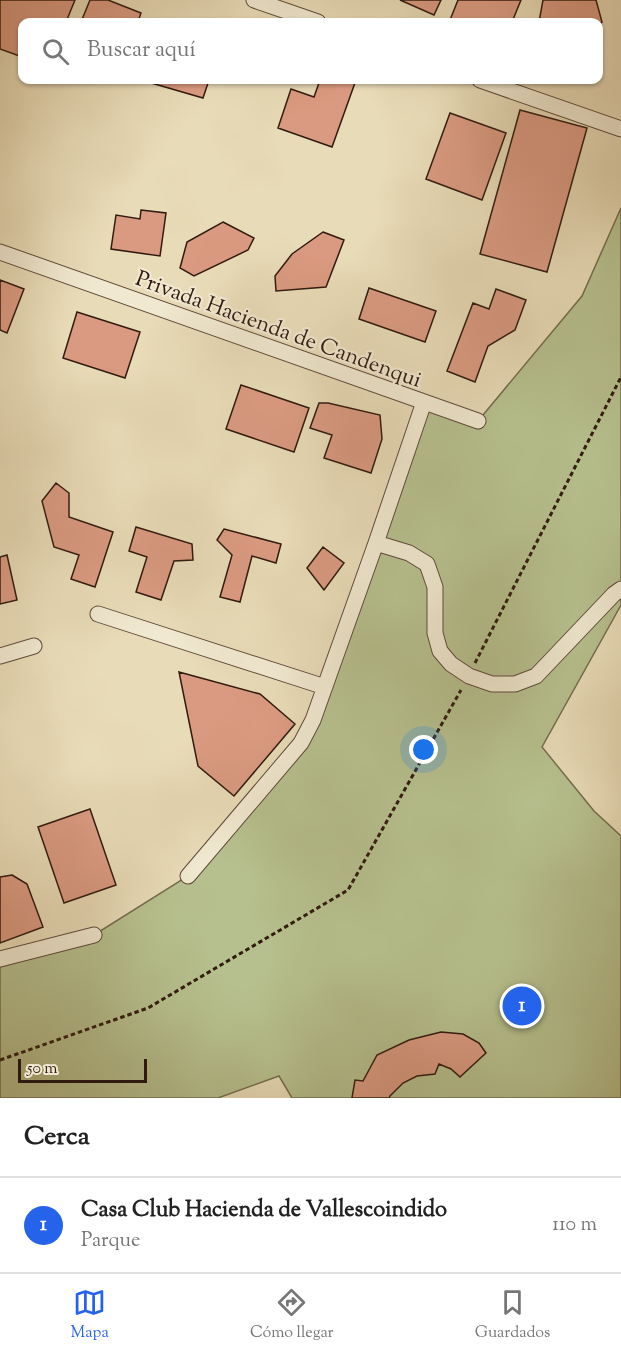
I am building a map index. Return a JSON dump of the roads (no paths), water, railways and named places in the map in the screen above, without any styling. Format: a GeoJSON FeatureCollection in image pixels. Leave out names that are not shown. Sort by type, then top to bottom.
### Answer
{"type":"FeatureCollection","features":[{"type":"Feature","properties":{"kind":"street"},"geometry":{"type":"LineString","coordinates":[[254,0],[306,18]]}},
{"type":"Feature","properties":{"kind":"street"},"geometry":{"type":"LineString","coordinates":[[492,84],[621,129]]}},
{"type":"Feature","properties":{"kind":"street","name":"Privada Hacienda de Candenqui"},"geometry":{"type":"LineString","coordinates":[[0,252],[424,402],[376,543]]}},
{"type":"Feature","properties":{"kind":"street"},"geometry":{"type":"LineString","coordinates":[[424,402],[478,421]]}},
{"type":"Feature","properties":{"kind":"street"},"geometry":{"type":"LineString","coordinates":[[188,876],[301,743],[313,720],[376,543],[409,553],[427,564],[435,587],[435,633],[440,651],[451,664],[469,676],[492,684],[514,684],[536,676],[621,589]]}},
{"type":"Feature","properties":{"kind":"street"},"geometry":{"type":"LineString","coordinates":[[98,614],[325,687]]}},
{"type":"Feature","properties":{"kind":"street"},"geometry":{"type":"LineString","coordinates":[[0,656],[34,646]]}},
{"type":"Feature","properties":{"kind":"street"},"geometry":{"type":"LineString","coordinates":[[0,959],[94,935]]}},
{"type":"Feature","properties":{"kind":"place","name":"Casa Club Hacienda de Vallescoindido"},"geometry":{"type":"Point","coordinates":[522,1006]}}]}
